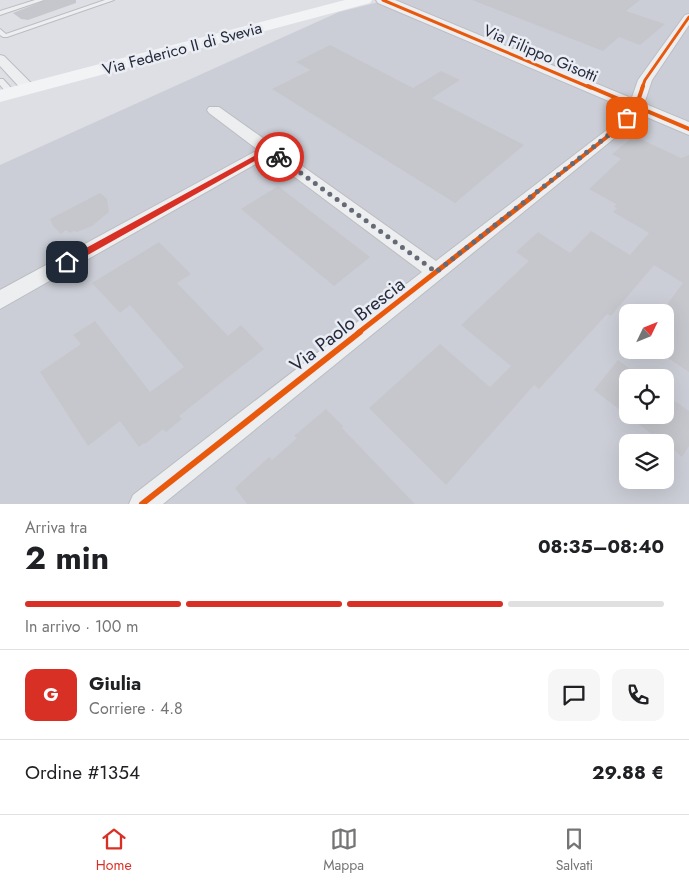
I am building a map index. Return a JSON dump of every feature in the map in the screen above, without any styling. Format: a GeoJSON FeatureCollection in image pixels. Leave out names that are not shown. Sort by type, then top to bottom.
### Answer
{"type":"FeatureCollection","features":[{"type":"Feature","properties":{"kind":"main road","name":"Via Federico II di Svevia"},"geometry":{"type":"LineString","coordinates":[[10,90],[364,0]]}},
{"type":"Feature","properties":{"kind":"street","name":"Via Filippo Gisotti"},"geometry":{"type":"LineString","coordinates":[[383,0],[637,102],[689,118]]}},
{"type":"Feature","properties":{"kind":"street","name":"Via Filippo Gisotti"},"geometry":{"type":"LineString","coordinates":[[406,0],[637,102],[689,129]]}},
{"type":"Feature","properties":{"kind":"street","name":"Via Paolo Brescia"},"geometry":{"type":"LineString","coordinates":[[142,504],[616,129],[637,102],[645,80],[653,67],[689,17]]}},
{"type":"Feature","properties":{"kind":"street"},"geometry":{"type":"LineString","coordinates":[[0,59],[10,90]]}},
{"type":"Feature","properties":{"kind":"street"},"geometry":{"type":"LineString","coordinates":[[214,110],[436,272]]}},
{"type":"Feature","properties":{"kind":"street"},"geometry":{"type":"LineString","coordinates":[[0,300],[269,150]]}},
{"type":"Feature","properties":{"kind":"lane"},"geometry":{"type":"LineString","coordinates":[[0,13],[41,0]]}},
{"type":"Feature","properties":{"kind":"lane"},"geometry":{"type":"LineString","coordinates":[[0,32],[5,36],[111,0]]}},
{"type":"Feature","properties":{"kind":"shaded area"},"geometry":{"type":"Polygon","coordinates":[[[387,0],[689,0],[689,504],[0,504],[0,165],[339,12],[387,0]]]}},
{"type":"Feature","properties":{"kind":"building"},"geometry":{"type":"Polygon","coordinates":[[[46,0],[76,0],[76,3],[28,20],[21,19],[13,13],[46,0]]]}},
{"type":"Feature","properties":{"kind":"building"},"geometry":{"type":"Polygon","coordinates":[[[472,0],[640,0],[626,11],[665,24],[640,45],[619,37],[603,51],[472,0]]]}},
{"type":"Feature","properties":{"kind":"building"},"geometry":{"type":"Polygon","coordinates":[[[330,45],[413,88],[441,71],[460,80],[432,98],[524,145],[455,203],[272,89],[310,70],[296,62],[330,45]]]}},
{"type":"Feature","properties":{"kind":"building"},"geometry":{"type":"Polygon","coordinates":[[[634,136],[681,158],[689,155],[689,372],[670,359],[674,359],[674,304],[667,304],[683,283],[654,265],[621,304],[619,304],[611,316],[607,314],[539,389],[534,385],[446,485],[369,408],[440,344],[490,387],[511,366],[461,325],[529,261],[516,252],[538,232],[570,253],[591,231],[630,255],[649,233],[613,212],[617,208],[614,207],[616,204],[589,189],[621,159],[612,154],[634,136]]]}},
{"type":"Feature","properties":{"kind":"building"},"geometry":{"type":"Polygon","coordinates":[[[278,186],[370,257],[334,286],[241,209],[278,186]]]}},
{"type":"Feature","properties":{"kind":"building"},"geometry":{"type":"Polygon","coordinates":[[[100,193],[107,199],[109,212],[92,226],[77,232],[70,233],[66,230],[61,234],[53,226],[50,219],[100,193]]]}},
{"type":"Feature","properties":{"kind":"building"},"geometry":{"type":"Polygon","coordinates":[[[159,242],[191,274],[177,283],[228,336],[241,325],[264,349],[179,416],[182,419],[166,432],[163,429],[145,444],[139,447],[120,421],[88,446],[40,372],[81,344],[73,335],[95,321],[150,392],[184,367],[130,305],[120,313],[92,283],[159,242]]]}},
{"type":"Feature","properties":{"kind":"building"},"geometry":{"type":"Polygon","coordinates":[[[618,360],[630,369],[619,369],[619,409],[594,390],[618,360]]]}},
{"type":"Feature","properties":{"kind":"building"},"geometry":{"type":"Polygon","coordinates":[[[674,400],[689,411],[689,446],[682,457],[674,450],[674,434],[652,434],[638,424],[674,424],[674,400]]]}},
{"type":"Feature","properties":{"kind":"building"},"geometry":{"type":"Polygon","coordinates":[[[326,409],[415,504],[247,504],[235,488],[269,457],[272,460],[297,438],[294,436],[326,409]]]}},
{"type":"Feature","properties":{"kind":"cycle path"},"geometry":{"type":"LineString","coordinates":[[383,0],[689,129]]}},
{"type":"Feature","properties":{"kind":"cycle path"},"geometry":{"type":"LineString","coordinates":[[142,504],[617,129],[636,107],[645,80],[689,17]]}},
{"type":"Feature","properties":{"kind":"way so far"},"geometry":{"type":"LineString","coordinates":[[279,157],[436,272],[616,129],[627,118]]}},
{"type":"Feature","properties":{"kind":"route"},"geometry":{"type":"LineString","coordinates":[[67,262],[269,150],[279,157]]}}]}
